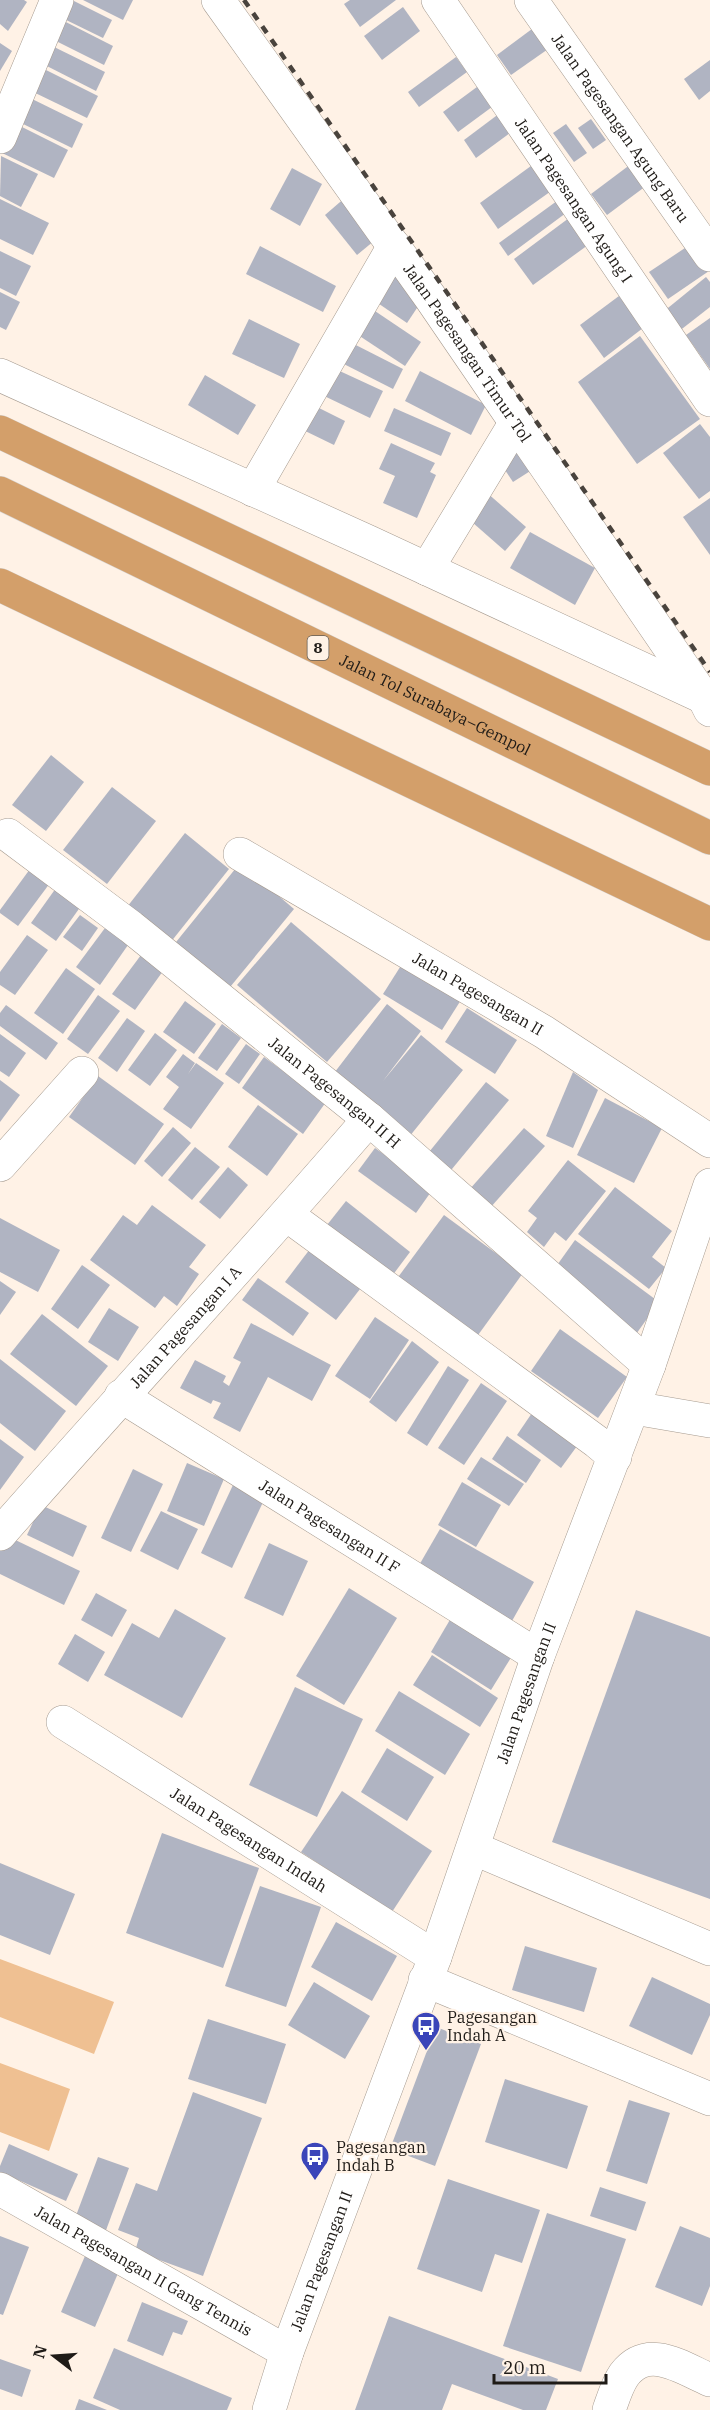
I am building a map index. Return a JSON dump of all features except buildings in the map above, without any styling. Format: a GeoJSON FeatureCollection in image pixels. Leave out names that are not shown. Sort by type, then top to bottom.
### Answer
{"type":"FeatureCollection","features":[{"type":"Feature","properties":{"kind":"highway"},"geometry":{"type":"LineString","coordinates":[[0,432],[710,769]]}},
{"type":"Feature","properties":{"kind":"highway","name":"Jalan Tol Surabaya–Gempol"},"geometry":{"type":"LineString","coordinates":[[0,493],[710,838]]}},
{"type":"Feature","properties":{"kind":"highway"},"geometry":{"type":"LineString","coordinates":[[0,585],[710,924]]}},
{"type":"Feature","properties":{"kind":"street"},"geometry":{"type":"LineString","coordinates":[[0,137],[57,0]]}},
{"type":"Feature","properties":{"kind":"street","name":"Jalan Pagesangan Timur Tol"},"geometry":{"type":"LineString","coordinates":[[218,0],[394,246],[707,704]]}},
{"type":"Feature","properties":{"kind":"street","name":"Jalan Pagesangan Agung I"},"geometry":{"type":"LineString","coordinates":[[438,0],[710,400]]}},
{"type":"Feature","properties":{"kind":"street","name":"Jalan Pagesangan Agung Baru"},"geometry":{"type":"LineString","coordinates":[[531,0],[710,255]]}},
{"type":"Feature","properties":{"kind":"street"},"geometry":{"type":"LineString","coordinates":[[253,490],[394,246]]}},
{"type":"Feature","properties":{"kind":"street"},"geometry":{"type":"LineString","coordinates":[[0,375],[427,569],[707,704]]}},
{"type":"Feature","properties":{"kind":"street"},"geometry":{"type":"LineString","coordinates":[[427,569],[516,422]]}},
{"type":"Feature","properties":{"kind":"street","name":"Jalan Pagesangan II H"},"geometry":{"type":"LineString","coordinates":[[8,835],[131,927],[369,1119],[650,1365]]}},
{"type":"Feature","properties":{"kind":"street","name":"Jalan Pagesangan II"},"geometry":{"type":"LineString","coordinates":[[240,854],[544,1032],[710,1141]]}},
{"type":"Feature","properties":{"kind":"street"},"geometry":{"type":"LineString","coordinates":[[0,1165],[82,1073]]}},
{"type":"Feature","properties":{"kind":"street","name":"Jalan Pagesangan I A"},"geometry":{"type":"LineString","coordinates":[[0,1534],[121,1396],[287,1215],[369,1119]]}},
{"type":"Feature","properties":{"kind":"street","name":"Jalan Pagesangan II"},"geometry":{"type":"LineString","coordinates":[[272,2409],[287,2352],[430,1969],[538,1656],[650,1365],[710,1185]]}},
{"type":"Feature","properties":{"kind":"street"},"geometry":{"type":"LineString","coordinates":[[287,1215],[615,1457]]}},
{"type":"Feature","properties":{"kind":"street","name":"Jalan Pagesangan II F"},"geometry":{"type":"LineString","coordinates":[[121,1396],[538,1656]]}},
{"type":"Feature","properties":{"kind":"street"},"geometry":{"type":"LineString","coordinates":[[634,1408],[710,1421]]}},
{"type":"Feature","properties":{"kind":"street"},"geometry":{"type":"LineString","coordinates":[[671,1413],[710,1438]]}},
{"type":"Feature","properties":{"kind":"street","name":"Jalan Pagesangan Indah"},"geometry":{"type":"LineString","coordinates":[[63,1722],[430,1969]]}},
{"type":"Feature","properties":{"kind":"street"},"geometry":{"type":"LineString","coordinates":[[472,1848],[710,1949]]}},
{"type":"Feature","properties":{"kind":"street"},"geometry":{"type":"LineString","coordinates":[[430,1969],[710,2099]]}},
{"type":"Feature","properties":{"kind":"street","name":"Jalan Pagesangan II Gang Tennis"},"geometry":{"type":"LineString","coordinates":[[0,2189],[287,2352]]}},
{"type":"Feature","properties":{"kind":"street"},"geometry":{"type":"LineString","coordinates":[[609,2410],[624,2375],[642,2359],[661,2358],[710,2380]]}},
{"type":"Feature","properties":{"kind":"shaded area"},"geometry":{"type":"Polygon","coordinates":[[[0,1959],[114,2002],[94,2054],[0,2017],[0,1959]]]}},
{"type":"Feature","properties":{"kind":"shaded area"},"geometry":{"type":"Polygon","coordinates":[[[0,2063],[70,2089],[49,2151],[0,2132],[0,2063]]]}},
{"type":"Feature","properties":{"kind":"railway"},"geometry":{"type":"LineString","coordinates":[[244,0],[710,672]]}},
{"type":"Feature","properties":{"kind":"place","name":"Pagesangan Indah A"},"geometry":{"type":"Point","coordinates":[426,2052]}},
{"type":"Feature","properties":{"kind":"place","name":"Pagesangan Indah B"},"geometry":{"type":"Point","coordinates":[315,2182]}}]}
